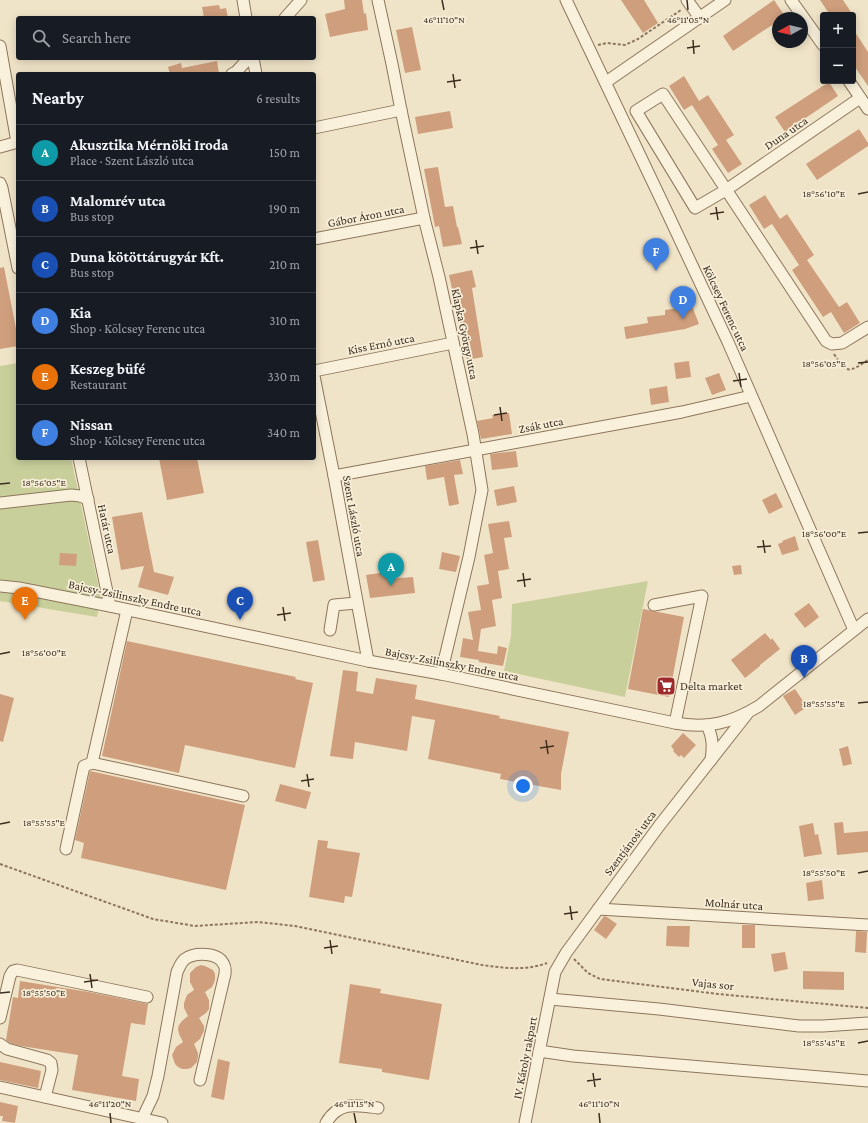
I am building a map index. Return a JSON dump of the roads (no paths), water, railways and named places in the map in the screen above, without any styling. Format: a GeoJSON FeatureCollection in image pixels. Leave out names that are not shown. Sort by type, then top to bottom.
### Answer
{"type":"FeatureCollection","features":[{"type":"Feature","properties":{"kind":"street"},"geometry":{"type":"LineString","coordinates":[[242,0],[246,16]]}},
{"type":"Feature","properties":{"kind":"street"},"geometry":{"type":"LineString","coordinates":[[287,16],[301,0]]}},
{"type":"Feature","properties":{"kind":"street","name":"Klapka György utca"},"geometry":{"type":"LineString","coordinates":[[378,0],[424,218],[439,277],[476,450],[482,490],[470,557],[440,674]]}},
{"type":"Feature","properties":{"kind":"street","name":"Kölcsey Ferenc utca"},"geometry":{"type":"LineString","coordinates":[[566,0],[721,328],[854,630]]}},
{"type":"Feature","properties":{"kind":"street"},"geometry":{"type":"LineString","coordinates":[[606,82],[725,0]]}},
{"type":"Feature","properties":{"kind":"street"},"geometry":{"type":"LineString","coordinates":[[791,0],[820,41]]}},
{"type":"Feature","properties":{"kind":"street"},"geometry":{"type":"LineString","coordinates":[[689,2],[700,18]]}},
{"type":"Feature","properties":{"kind":"street"},"geometry":{"type":"LineString","coordinates":[[0,46],[16,131]]}},
{"type":"Feature","properties":{"kind":"street"},"geometry":{"type":"LineString","coordinates":[[236,72],[247,60]]}},
{"type":"Feature","properties":{"kind":"street"},"geometry":{"type":"LineString","coordinates":[[253,60],[256,72]]}},
{"type":"Feature","properties":{"kind":"street"},"geometry":{"type":"LineString","coordinates":[[851,84],[868,109]]}},
{"type":"Feature","properties":{"kind":"street"},"geometry":{"type":"LineString","coordinates":[[726,190],[695,208],[636,111],[663,94],[826,341],[832,344],[842,343],[868,327]]}},
{"type":"Feature","properties":{"kind":"street","name":"Duna utca"},"geometry":{"type":"LineString","coordinates":[[726,190],[860,98]]}},
{"type":"Feature","properties":{"kind":"street"},"geometry":{"type":"LineString","coordinates":[[316,128],[401,110]]}},
{"type":"Feature","properties":{"kind":"street"},"geometry":{"type":"LineString","coordinates":[[0,147],[16,143]]}},
{"type":"Feature","properties":{"kind":"street"},"geometry":{"type":"LineString","coordinates":[[0,183],[16,258]]}},
{"type":"Feature","properties":{"kind":"street","name":"Gábor Áron utca"},"geometry":{"type":"LineString","coordinates":[[316,239],[424,218]]}},
{"type":"Feature","properties":{"kind":"street","name":"Kiss Ernő utca"},"geometry":{"type":"LineString","coordinates":[[316,371],[453,343]]}},
{"type":"Feature","properties":{"kind":"street","name":"Szent László utca"},"geometry":{"type":"LineString","coordinates":[[316,386],[368,661]]}},
{"type":"Feature","properties":{"kind":"street","name":"Zsák utca"},"geometry":{"type":"LineString","coordinates":[[334,476],[675,414],[751,396]]}},
{"type":"Feature","properties":{"kind":"street","name":"Határ utca"},"geometry":{"type":"LineString","coordinates":[[79,460],[110,606]]}},
{"type":"Feature","properties":{"kind":"street"},"geometry":{"type":"LineString","coordinates":[[0,503],[71,495],[88,499]]}},
{"type":"Feature","properties":{"kind":"street","name":"Bajcsy-Zsilinszky Endre utca"},"geometry":{"type":"LineString","coordinates":[[0,586],[19,588],[110,606],[368,661],[440,674],[675,723],[694,725],[719,724],[749,712],[764,702],[868,619]]}},
{"type":"Feature","properties":{"kind":"street"},"geometry":{"type":"LineString","coordinates":[[654,605],[702,596],[675,723]]}},
{"type":"Feature","properties":{"kind":"street"},"geometry":{"type":"LineString","coordinates":[[330,630],[334,605],[357,603]]}},
{"type":"Feature","properties":{"kind":"street"},"geometry":{"type":"LineString","coordinates":[[92,763],[127,610]]}},
{"type":"Feature","properties":{"kind":"street","name":"Szentjánosi utca"},"geometry":{"type":"LineString","coordinates":[[550,999],[555,972],[566,952],[659,826],[749,712]]}},
{"type":"Feature","properties":{"kind":"street"},"geometry":{"type":"LineString","coordinates":[[707,725],[712,735],[713,744],[711,761]]}},
{"type":"Feature","properties":{"kind":"street"},"geometry":{"type":"LineString","coordinates":[[66,849],[84,766],[92,763],[243,796]]}},
{"type":"Feature","properties":{"kind":"street","name":"Molnár utca"},"geometry":{"type":"LineString","coordinates":[[598,909],[868,925]]}},
{"type":"Feature","properties":{"kind":"street"},"geometry":{"type":"LineString","coordinates":[[142,1119],[153,1096],[158,1076],[177,972],[184,960],[196,954],[215,956],[222,961],[225,970],[200,1080]]}},
{"type":"Feature","properties":{"kind":"street"},"geometry":{"type":"LineString","coordinates":[[0,1018],[10,976],[17,970],[147,997]]}},
{"type":"Feature","properties":{"kind":"street"},"geometry":{"type":"LineString","coordinates":[[550,999],[659,1009],[799,1026],[868,1024]]}},
{"type":"Feature","properties":{"kind":"street","name":"IV. Károly rakpart"},"geometry":{"type":"LineString","coordinates":[[525,1123],[550,999]]}},
{"type":"Feature","properties":{"kind":"street"},"geometry":{"type":"LineString","coordinates":[[0,1044],[7,1049],[47,1060],[51,1063],[52,1070],[45,1098]]}},
{"type":"Feature","properties":{"kind":"street"},"geometry":{"type":"LineString","coordinates":[[539,1051],[573,1056],[868,1081]]}},
{"type":"Feature","properties":{"kind":"street"},"geometry":{"type":"LineString","coordinates":[[0,1088],[162,1123]]}},
{"type":"Feature","properties":{"kind":"street"},"geometry":{"type":"LineString","coordinates":[[326,1123],[332,1114],[345,1106],[354,1105],[378,1108]]}},
{"type":"Feature","properties":{"kind":"place","name":"Nissan"},"geometry":{"type":"Point","coordinates":[656,271]}},
{"type":"Feature","properties":{"kind":"place","name":"Kia"},"geometry":{"type":"Point","coordinates":[683,319]}},
{"type":"Feature","properties":{"kind":"place","name":"Akusztika Mérnöki Iroda"},"geometry":{"type":"Point","coordinates":[391,586]}},
{"type":"Feature","properties":{"kind":"place","name":"Keszeg büfé"},"geometry":{"type":"Point","coordinates":[25,620]}},
{"type":"Feature","properties":{"kind":"place","name":"Duna kötöttárugyár Kft."},"geometry":{"type":"Point","coordinates":[240,620]}},
{"type":"Feature","properties":{"kind":"place","name":"Malomrév utca"},"geometry":{"type":"Point","coordinates":[804,678]}},
{"type":"Feature","properties":{"kind":"place","name":"Delta market"},"geometry":{"type":"Point","coordinates":[666,686]}}]}
